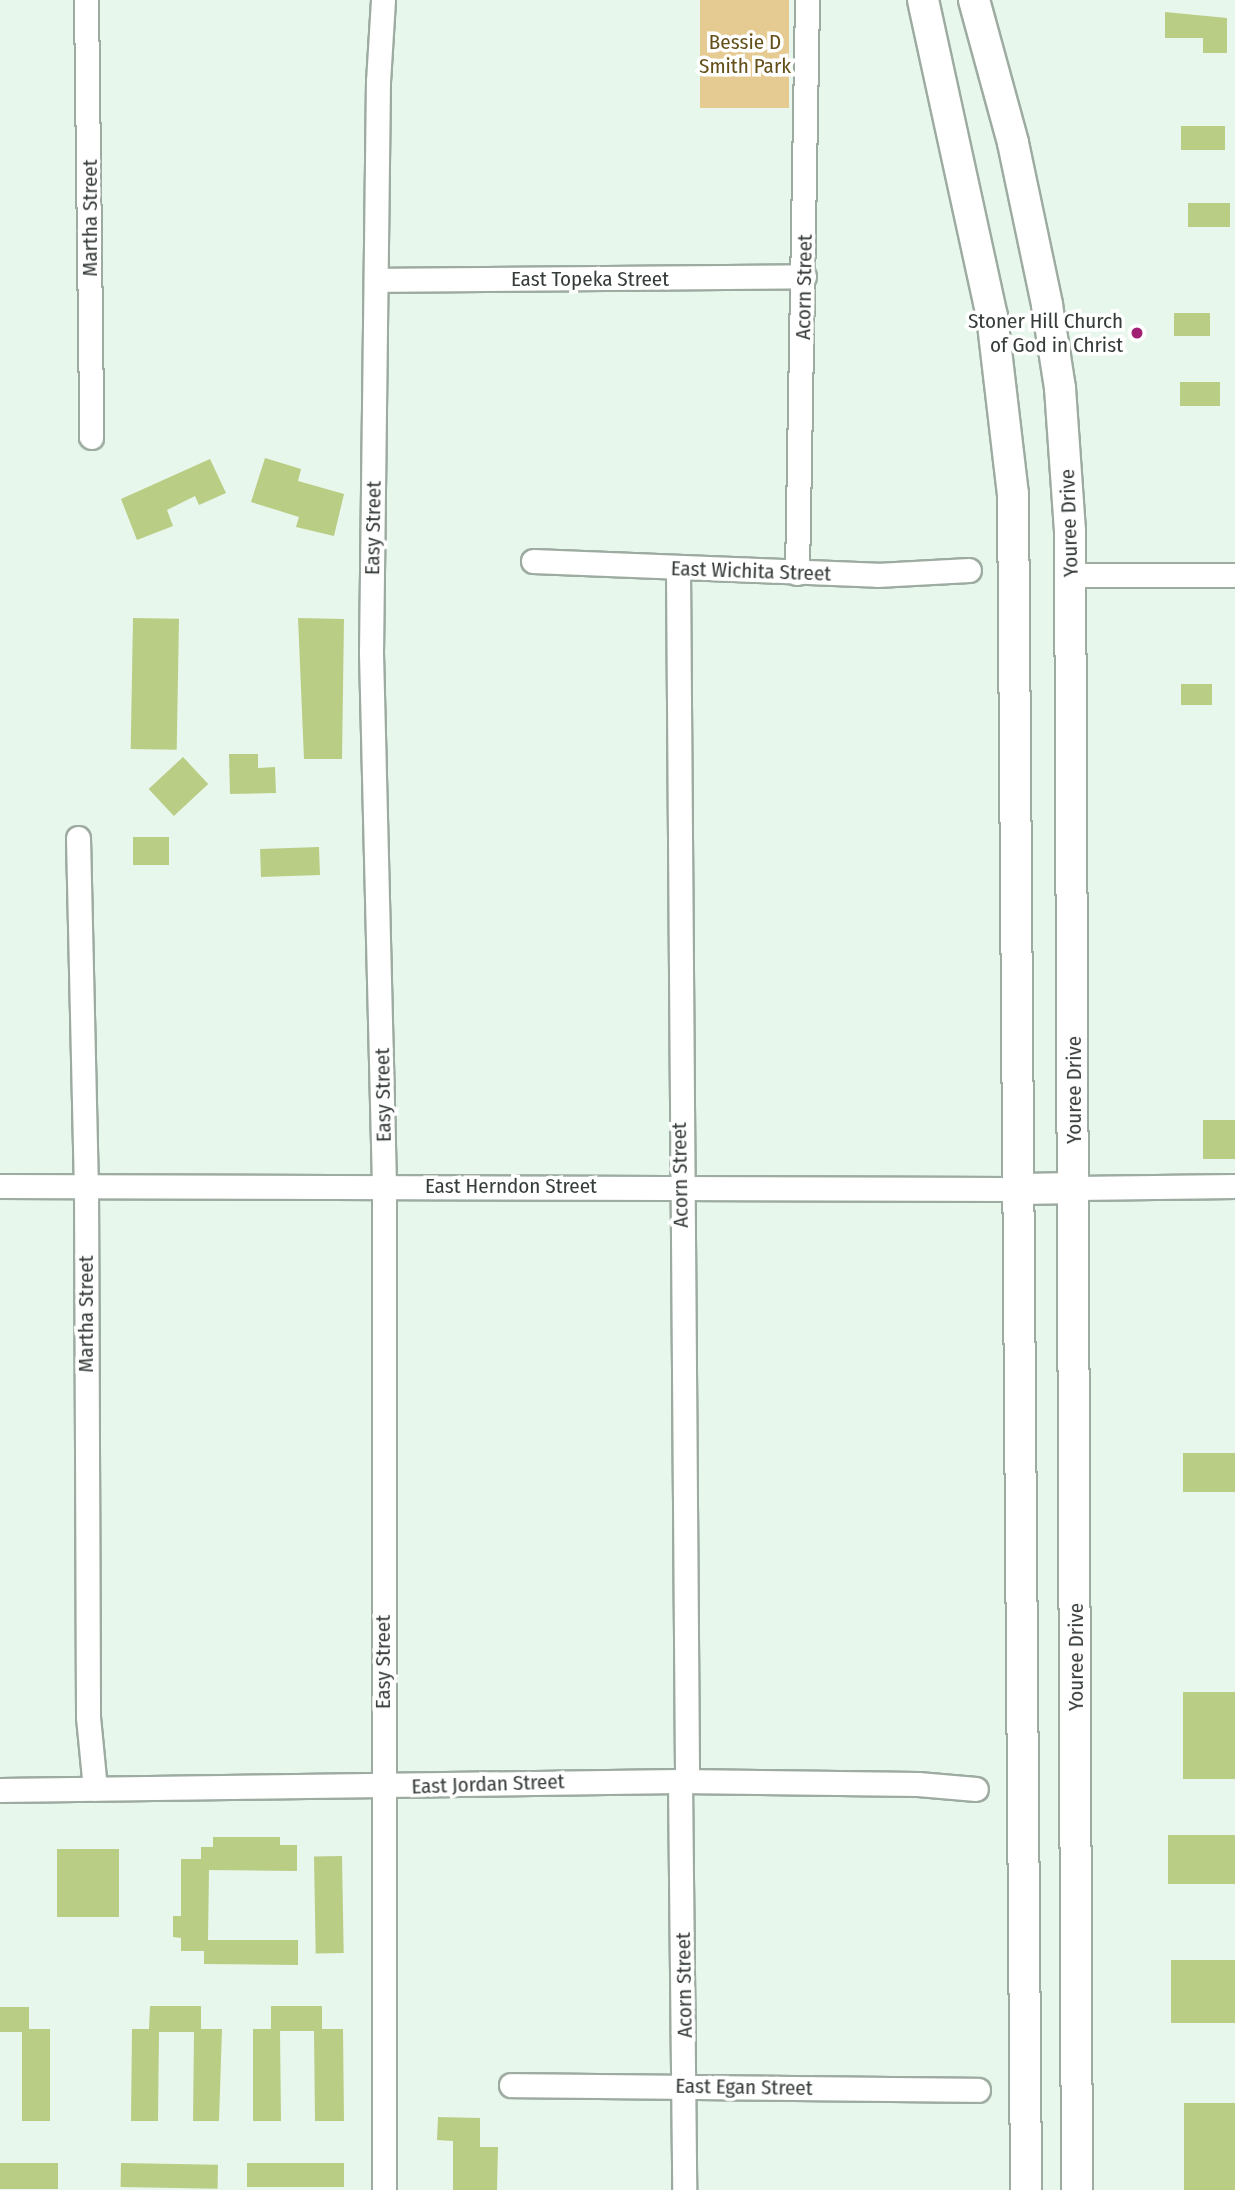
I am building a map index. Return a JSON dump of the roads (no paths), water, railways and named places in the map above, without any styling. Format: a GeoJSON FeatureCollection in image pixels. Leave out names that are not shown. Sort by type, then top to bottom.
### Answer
{"type":"FeatureCollection","features":[{"type":"Feature","properties":{"kind":"main road"},"geometry":{"type":"LineString","coordinates":[[923,0],[981,257],[1009,441],[1015,548],[1022,1189],[1026,2190]]}},
{"type":"Feature","properties":{"kind":"main road","name":"Youree Drive"},"geometry":{"type":"LineString","coordinates":[[974,0],[1013,143],[1047,305],[1066,459],[1071,575],[1075,1188],[1077,2190]]}},
{"type":"Feature","properties":{"kind":"main road"},"geometry":{"type":"LineString","coordinates":[[1022,1189],[1075,1188]]}},
{"type":"Feature","properties":{"kind":"street","name":"Martha Street"},"geometry":{"type":"LineString","coordinates":[[86,0],[91,437]]}},
{"type":"Feature","properties":{"kind":"street","name":"Easy Street"},"geometry":{"type":"LineString","coordinates":[[383,0],[371,653],[384,1186],[384,2190]]}},
{"type":"Feature","properties":{"kind":"street","name":"Acorn Street"},"geometry":{"type":"LineString","coordinates":[[797,573],[807,0]]}},
{"type":"Feature","properties":{"kind":"street","name":"East Topeka Street"},"geometry":{"type":"LineString","coordinates":[[376,280],[804,276]]}},
{"type":"Feature","properties":{"kind":"street","name":"East Wichita Street"},"geometry":{"type":"LineString","coordinates":[[533,561],[678,570],[797,573],[969,570]]}},
{"type":"Feature","properties":{"kind":"street","name":"Acorn Street"},"geometry":{"type":"LineString","coordinates":[[678,570],[684,2190]]}},
{"type":"Feature","properties":{"kind":"street"},"geometry":{"type":"LineString","coordinates":[[1071,575],[1235,576]]}},
{"type":"Feature","properties":{"kind":"street","name":"Martha Street"},"geometry":{"type":"LineString","coordinates":[[78,838],[86,1186],[88,1717],[95,1789]]}},
{"type":"Feature","properties":{"kind":"street","name":"East Herndon Street"},"geometry":{"type":"LineString","coordinates":[[0,1186],[1022,1189]]}},
{"type":"Feature","properties":{"kind":"street"},"geometry":{"type":"LineString","coordinates":[[1075,1188],[1235,1186]]}},
{"type":"Feature","properties":{"kind":"street","name":"East Jordan Street"},"geometry":{"type":"LineString","coordinates":[[0,1790],[684,1781],[918,1784],[976,1789]]}},
{"type":"Feature","properties":{"kind":"street","name":"East Egan Street"},"geometry":{"type":"LineString","coordinates":[[510,2085],[978,2090]]}},
{"type":"Feature","properties":{"kind":"place","name":"Stoner Hill Church of God in Christ"},"geometry":{"type":"Point","coordinates":[1137,333]}},
{"type":"Feature","properties":{"kind":"park label","name":"Bessie D Smith Park"},"geometry":{"type":"Point","coordinates":[745,54]}}]}
